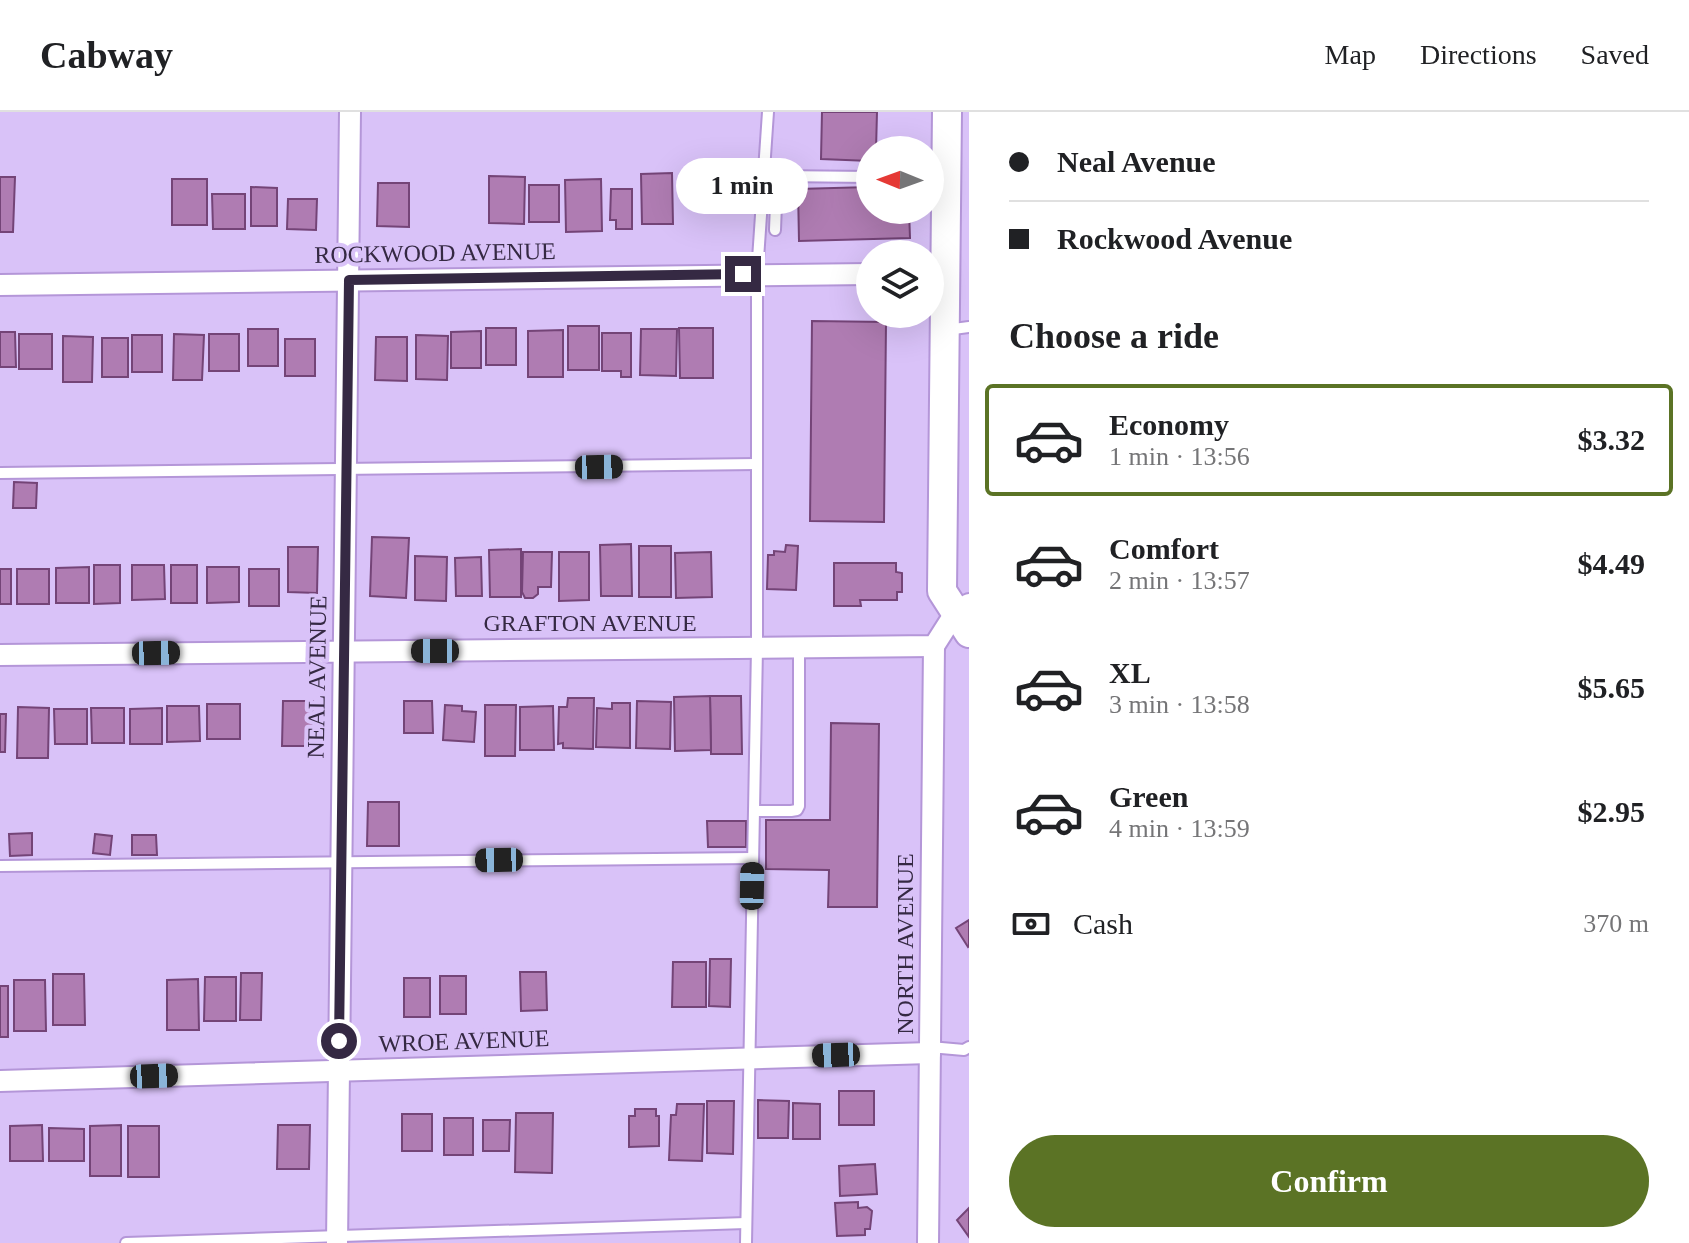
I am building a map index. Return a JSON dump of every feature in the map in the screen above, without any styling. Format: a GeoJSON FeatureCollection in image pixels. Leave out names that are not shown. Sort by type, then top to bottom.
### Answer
{"type":"FeatureCollection","features":[{"type":"Feature","properties":{"kind":"main road"},"geometry":{"type":"LineString","coordinates":[[939,240],[947,112]]}},
{"type":"Feature","properties":{"kind":"main road"},"geometry":{"type":"LineString","coordinates":[[944,291],[957,329],[942,591],[964,617]]}},
{"type":"Feature","properties":{"kind":"street","name":"NEAL AVENUE"},"geometry":{"type":"LineString","coordinates":[[337,1240],[350,112]]}},
{"type":"Feature","properties":{"kind":"street","name":"ROCKWOOD AVENUE"},"geometry":{"type":"LineString","coordinates":[[0,285],[856,274]]}},
{"type":"Feature","properties":{"kind":"street"},"geometry":{"type":"LineString","coordinates":[[934,646],[964,617]]}},
{"type":"Feature","properties":{"kind":"street","name":"GRAFTON AVENUE"},"geometry":{"type":"LineString","coordinates":[[0,655],[934,646]]}},
{"type":"Feature","properties":{"kind":"street","name":"NORTH AVENUE"},"geometry":{"type":"LineString","coordinates":[[928,1243],[934,646]]}},
{"type":"Feature","properties":{"kind":"street","name":"WROE AVENUE"},"geometry":{"type":"LineString","coordinates":[[0,1081],[930,1050]]}},
{"type":"Feature","properties":{"kind":"lane"},"geometry":{"type":"LineString","coordinates":[[746,1243],[757,648],[757,274],[768,112]]}},
{"type":"Feature","properties":{"kind":"lane"},"geometry":{"type":"LineString","coordinates":[[775,230],[777,176],[856,177]]}},
{"type":"Feature","properties":{"kind":"lane"},"geometry":{"type":"LineString","coordinates":[[0,473],[757,464]]}},
{"type":"Feature","properties":{"kind":"lane"},"geometry":{"type":"LineString","coordinates":[[754,811],[791,811],[799,806],[799,648]]}},
{"type":"Feature","properties":{"kind":"lane"},"geometry":{"type":"LineString","coordinates":[[0,866],[753,858]]}},
{"type":"Feature","properties":{"kind":"lane"},"geometry":{"type":"LineString","coordinates":[[930,1050],[964,1050],[969,1047]]}},
{"type":"Feature","properties":{"kind":"lane"},"geometry":{"type":"LineString","coordinates":[[126,1243],[337,1240],[746,1223]]}},
{"type":"Feature","properties":{"kind":"building"},"geometry":{"type":"Polygon","coordinates":[[[822,112],[877,112],[876,136],[856,136],[856,160],[821,159],[822,112]]]}},
{"type":"Feature","properties":{"kind":"building"},"geometry":{"type":"Polygon","coordinates":[[[672,173],[673,224],[642,224],[641,174],[672,173]]]}},
{"type":"Feature","properties":{"kind":"building"},"geometry":{"type":"Polygon","coordinates":[[[489,176],[525,177],[524,224],[489,223],[489,176]]]}},
{"type":"Feature","properties":{"kind":"building"},"geometry":{"type":"Polygon","coordinates":[[[0,177],[15,177],[13,232],[0,232],[0,177]]]}},
{"type":"Feature","properties":{"kind":"building"},"geometry":{"type":"Polygon","coordinates":[[[172,179],[207,179],[207,225],[172,225],[172,179]]]}},
{"type":"Feature","properties":{"kind":"building"},"geometry":{"type":"Polygon","coordinates":[[[601,179],[602,231],[566,232],[565,180],[601,179]]]}},
{"type":"Feature","properties":{"kind":"building"},"geometry":{"type":"Polygon","coordinates":[[[378,183],[409,183],[409,227],[377,226],[378,183]]]}},
{"type":"Feature","properties":{"kind":"building"},"geometry":{"type":"Polygon","coordinates":[[[529,185],[559,185],[559,222],[529,222],[529,185]]]}},
{"type":"Feature","properties":{"kind":"building"},"geometry":{"type":"Polygon","coordinates":[[[251,187],[277,188],[277,226],[251,226],[251,187]]]}},
{"type":"Feature","properties":{"kind":"building"},"geometry":{"type":"Polygon","coordinates":[[[856,187],[856,224],[910,224],[910,238],[799,241],[798,189],[856,187]]]}},
{"type":"Feature","properties":{"kind":"building"},"geometry":{"type":"Polygon","coordinates":[[[611,189],[632,189],[632,229],[616,229],[616,220],[610,220],[611,189]]]}},
{"type":"Feature","properties":{"kind":"building"},"geometry":{"type":"Polygon","coordinates":[[[212,194],[245,194],[245,229],[213,229],[212,194]]]}},
{"type":"Feature","properties":{"kind":"building"},"geometry":{"type":"Polygon","coordinates":[[[288,199],[317,199],[316,230],[287,229],[288,199]]]}},
{"type":"Feature","properties":{"kind":"building"},"geometry":{"type":"Polygon","coordinates":[[[812,321],[856,322],[856,328],[886,328],[884,522],[810,521],[812,321]]]}},
{"type":"Feature","properties":{"kind":"building"},"geometry":{"type":"Polygon","coordinates":[[[568,326],[599,326],[599,370],[568,370],[568,326]]]}},
{"type":"Feature","properties":{"kind":"building"},"geometry":{"type":"Polygon","coordinates":[[[486,328],[516,328],[516,365],[486,365],[486,328]]]}},
{"type":"Feature","properties":{"kind":"building"},"geometry":{"type":"Polygon","coordinates":[[[679,328],[713,328],[713,378],[680,378],[679,328]]]}},
{"type":"Feature","properties":{"kind":"building"},"geometry":{"type":"Polygon","coordinates":[[[248,329],[278,329],[278,366],[248,366],[248,329]]]}},
{"type":"Feature","properties":{"kind":"building"},"geometry":{"type":"Polygon","coordinates":[[[641,329],[677,329],[676,376],[640,375],[641,329]]]}},
{"type":"Feature","properties":{"kind":"building"},"geometry":{"type":"Polygon","coordinates":[[[563,330],[563,377],[528,377],[528,331],[563,330]]]}},
{"type":"Feature","properties":{"kind":"building"},"geometry":{"type":"Polygon","coordinates":[[[481,331],[481,368],[451,368],[451,332],[481,331]]]}},
{"type":"Feature","properties":{"kind":"building"},"geometry":{"type":"Polygon","coordinates":[[[0,332],[15,332],[16,367],[0,367],[0,332]]]}},
{"type":"Feature","properties":{"kind":"building"},"geometry":{"type":"Polygon","coordinates":[[[602,333],[631,333],[631,377],[621,377],[621,371],[602,371],[602,333]]]}},
{"type":"Feature","properties":{"kind":"building"},"geometry":{"type":"Polygon","coordinates":[[[19,334],[52,334],[52,369],[19,369],[19,334]]]}},
{"type":"Feature","properties":{"kind":"building"},"geometry":{"type":"Polygon","coordinates":[[[174,334],[204,335],[202,380],[173,380],[174,334]]]}},
{"type":"Feature","properties":{"kind":"building"},"geometry":{"type":"Polygon","coordinates":[[[209,334],[239,334],[239,371],[209,371],[209,334]]]}},
{"type":"Feature","properties":{"kind":"building"},"geometry":{"type":"Polygon","coordinates":[[[132,335],[162,335],[162,372],[132,372],[132,335]]]}},
{"type":"Feature","properties":{"kind":"building"},"geometry":{"type":"Polygon","coordinates":[[[416,335],[448,336],[447,380],[416,379],[416,335]]]}},
{"type":"Feature","properties":{"kind":"building"},"geometry":{"type":"Polygon","coordinates":[[[63,336],[93,337],[92,382],[63,382],[63,336]]]}},
{"type":"Feature","properties":{"kind":"building"},"geometry":{"type":"Polygon","coordinates":[[[376,337],[407,337],[407,381],[375,380],[376,337]]]}},
{"type":"Feature","properties":{"kind":"building"},"geometry":{"type":"Polygon","coordinates":[[[102,338],[128,338],[128,377],[102,377],[102,338]]]}},
{"type":"Feature","properties":{"kind":"building"},"geometry":{"type":"Polygon","coordinates":[[[285,339],[315,339],[315,376],[285,376],[285,339]]]}},
{"type":"Feature","properties":{"kind":"building"},"geometry":{"type":"Polygon","coordinates":[[[14,482],[37,483],[36,508],[13,508],[14,482]]]}},
{"type":"Feature","properties":{"kind":"building"},"geometry":{"type":"Polygon","coordinates":[[[372,537],[409,538],[406,598],[370,596],[372,537]]]}},
{"type":"Feature","properties":{"kind":"building"},"geometry":{"type":"Polygon","coordinates":[[[631,544],[632,596],[601,596],[600,545],[631,544]]]}},
{"type":"Feature","properties":{"kind":"building"},"geometry":{"type":"Polygon","coordinates":[[[786,545],[798,546],[796,590],[767,589],[768,555],[774,555],[774,551],[785,552],[786,545]]]}},
{"type":"Feature","properties":{"kind":"building"},"geometry":{"type":"Polygon","coordinates":[[[639,546],[671,546],[671,597],[639,597],[639,546]]]}},
{"type":"Feature","properties":{"kind":"building"},"geometry":{"type":"Polygon","coordinates":[[[288,547],[318,547],[317,593],[288,592],[288,547]]]}},
{"type":"Feature","properties":{"kind":"building"},"geometry":{"type":"Polygon","coordinates":[[[521,549],[521,597],[490,597],[489,550],[521,549]]]}},
{"type":"Feature","properties":{"kind":"building"},"geometry":{"type":"Polygon","coordinates":[[[523,552],[552,552],[551,587],[538,587],[538,594],[533,598],[525,598],[522,592],[523,552]]]}},
{"type":"Feature","properties":{"kind":"building"},"geometry":{"type":"Polygon","coordinates":[[[559,552],[589,552],[589,600],[559,601],[559,552]]]}},
{"type":"Feature","properties":{"kind":"building"},"geometry":{"type":"Polygon","coordinates":[[[711,552],[712,597],[676,598],[675,553],[711,552]]]}},
{"type":"Feature","properties":{"kind":"building"},"geometry":{"type":"Polygon","coordinates":[[[415,556],[447,557],[446,601],[415,600],[415,556]]]}},
{"type":"Feature","properties":{"kind":"building"},"geometry":{"type":"Polygon","coordinates":[[[481,557],[482,596],[456,596],[455,558],[481,557]]]}},
{"type":"Feature","properties":{"kind":"building"},"geometry":{"type":"Polygon","coordinates":[[[834,563],[896,563],[896,572],[902,573],[902,592],[897,592],[897,600],[860,600],[861,606],[834,606],[834,563]]]}},
{"type":"Feature","properties":{"kind":"building"},"geometry":{"type":"Polygon","coordinates":[[[94,565],[120,565],[120,603],[94,604],[94,565]]]}},
{"type":"Feature","properties":{"kind":"building"},"geometry":{"type":"Polygon","coordinates":[[[132,565],[164,565],[165,599],[132,600],[132,565]]]}},
{"type":"Feature","properties":{"kind":"building"},"geometry":{"type":"Polygon","coordinates":[[[171,565],[197,565],[197,603],[171,603],[171,565]]]}},
{"type":"Feature","properties":{"kind":"building"},"geometry":{"type":"Polygon","coordinates":[[[89,567],[89,603],[56,603],[56,568],[89,567]]]}},
{"type":"Feature","properties":{"kind":"building"},"geometry":{"type":"Polygon","coordinates":[[[207,567],[239,567],[239,602],[207,603],[207,567]]]}},
{"type":"Feature","properties":{"kind":"building"},"geometry":{"type":"Polygon","coordinates":[[[0,569],[11,569],[11,604],[0,604],[0,569]]]}},
{"type":"Feature","properties":{"kind":"building"},"geometry":{"type":"Polygon","coordinates":[[[17,569],[49,569],[49,604],[17,604],[17,569]]]}},
{"type":"Feature","properties":{"kind":"building"},"geometry":{"type":"Polygon","coordinates":[[[249,569],[279,569],[279,606],[249,606],[249,569]]]}},
{"type":"Feature","properties":{"kind":"building"},"geometry":{"type":"Polygon","coordinates":[[[710,696],[741,696],[742,754],[711,754],[710,696]]]}},
{"type":"Feature","properties":{"kind":"building"},"geometry":{"type":"Polygon","coordinates":[[[710,696],[711,750],[675,751],[674,697],[710,696]]]}},
{"type":"Feature","properties":{"kind":"building"},"geometry":{"type":"Polygon","coordinates":[[[568,698],[594,698],[593,749],[563,748],[563,743],[558,744],[559,707],[567,707],[568,698]]]}},
{"type":"Feature","properties":{"kind":"building"},"geometry":{"type":"Polygon","coordinates":[[[283,701],[313,701],[312,746],[282,746],[283,701]]]}},
{"type":"Feature","properties":{"kind":"building"},"geometry":{"type":"Polygon","coordinates":[[[404,701],[432,701],[433,733],[404,733],[404,701]]]}},
{"type":"Feature","properties":{"kind":"building"},"geometry":{"type":"Polygon","coordinates":[[[637,701],[671,702],[670,749],[636,748],[637,701]]]}},
{"type":"Feature","properties":{"kind":"building"},"geometry":{"type":"Polygon","coordinates":[[[612,703],[630,703],[630,748],[596,747],[597,708],[612,709],[612,703]]]}},
{"type":"Feature","properties":{"kind":"building"},"geometry":{"type":"Polygon","coordinates":[[[207,704],[240,704],[240,739],[207,739],[207,704]]]}},
{"type":"Feature","properties":{"kind":"building"},"geometry":{"type":"Polygon","coordinates":[[[445,705],[462,706],[462,711],[476,712],[474,742],[443,740],[445,705]]]}},
{"type":"Feature","properties":{"kind":"building"},"geometry":{"type":"Polygon","coordinates":[[[485,705],[516,705],[515,756],[485,756],[485,705]]]}},
{"type":"Feature","properties":{"kind":"building"},"geometry":{"type":"Polygon","coordinates":[[[167,706],[199,706],[200,741],[167,742],[167,706]]]}},
{"type":"Feature","properties":{"kind":"building"},"geometry":{"type":"Polygon","coordinates":[[[553,706],[554,750],[520,750],[520,707],[553,706]]]}},
{"type":"Feature","properties":{"kind":"building"},"geometry":{"type":"Polygon","coordinates":[[[18,707],[49,708],[48,758],[17,758],[18,707]]]}},
{"type":"Feature","properties":{"kind":"building"},"geometry":{"type":"Polygon","coordinates":[[[91,708],[124,708],[124,743],[92,743],[91,708]]]}},
{"type":"Feature","properties":{"kind":"building"},"geometry":{"type":"Polygon","coordinates":[[[162,708],[162,744],[130,744],[130,709],[162,708]]]}},
{"type":"Feature","properties":{"kind":"building"},"geometry":{"type":"Polygon","coordinates":[[[54,709],[87,709],[87,744],[55,744],[54,709]]]}},
{"type":"Feature","properties":{"kind":"building"},"geometry":{"type":"Polygon","coordinates":[[[0,714],[6,714],[5,752],[0,752],[0,714]]]}},
{"type":"Feature","properties":{"kind":"building"},"geometry":{"type":"Polygon","coordinates":[[[831,723],[879,724],[877,907],[828,907],[829,870],[766,869],[766,820],[830,820],[831,723]]]}},
{"type":"Feature","properties":{"kind":"building"},"geometry":{"type":"Polygon","coordinates":[[[368,802],[399,802],[399,846],[367,846],[368,802]]]}},
{"type":"Feature","properties":{"kind":"building"},"geometry":{"type":"Polygon","coordinates":[[[707,821],[746,821],[746,847],[708,847],[707,821]]]}},
{"type":"Feature","properties":{"kind":"building"},"geometry":{"type":"Polygon","coordinates":[[[32,833],[32,855],[10,856],[9,834],[32,833]]]}},
{"type":"Feature","properties":{"kind":"building"},"geometry":{"type":"Polygon","coordinates":[[[95,834],[112,836],[110,855],[93,853],[95,834]]]}},
{"type":"Feature","properties":{"kind":"building"},"geometry":{"type":"Polygon","coordinates":[[[132,835],[156,835],[157,855],[132,855],[132,835]]]}},
{"type":"Feature","properties":{"kind":"building"},"geometry":{"type":"Polygon","coordinates":[[[969,920],[969,946],[968,947],[956,928],[969,920]]]}},
{"type":"Feature","properties":{"kind":"building"},"geometry":{"type":"Polygon","coordinates":[[[710,959],[731,959],[730,1007],[709,1006],[710,959]]]}},
{"type":"Feature","properties":{"kind":"building"},"geometry":{"type":"Polygon","coordinates":[[[673,962],[706,962],[706,1007],[672,1007],[673,962]]]}},
{"type":"Feature","properties":{"kind":"building"},"geometry":{"type":"Polygon","coordinates":[[[520,972],[546,972],[547,1010],[521,1011],[520,972]]]}},
{"type":"Feature","properties":{"kind":"building"},"geometry":{"type":"Polygon","coordinates":[[[241,973],[262,973],[261,1020],[240,1020],[241,973]]]}},
{"type":"Feature","properties":{"kind":"building"},"geometry":{"type":"Polygon","coordinates":[[[53,974],[84,974],[85,1025],[53,1025],[53,974]]]}},
{"type":"Feature","properties":{"kind":"building"},"geometry":{"type":"Polygon","coordinates":[[[440,976],[466,976],[466,1014],[440,1014],[440,976]]]}},
{"type":"Feature","properties":{"kind":"building"},"geometry":{"type":"Polygon","coordinates":[[[205,977],[236,977],[236,1021],[204,1021],[205,977]]]}},
{"type":"Feature","properties":{"kind":"building"},"geometry":{"type":"Polygon","coordinates":[[[404,978],[430,978],[430,1017],[404,1017],[404,978]]]}},
{"type":"Feature","properties":{"kind":"building"},"geometry":{"type":"Polygon","coordinates":[[[198,979],[199,1030],[167,1030],[167,980],[198,979]]]}},
{"type":"Feature","properties":{"kind":"building"},"geometry":{"type":"Polygon","coordinates":[[[14,980],[45,980],[46,1031],[14,1031],[14,980]]]}},
{"type":"Feature","properties":{"kind":"building"},"geometry":{"type":"Polygon","coordinates":[[[0,986],[8,986],[8,1037],[0,1037],[0,986]]]}},
{"type":"Feature","properties":{"kind":"building"},"geometry":{"type":"Polygon","coordinates":[[[839,1091],[874,1091],[874,1125],[839,1125],[839,1091]]]}},
{"type":"Feature","properties":{"kind":"building"},"geometry":{"type":"Polygon","coordinates":[[[758,1100],[789,1101],[788,1138],[758,1138],[758,1100]]]}},
{"type":"Feature","properties":{"kind":"building"},"geometry":{"type":"Polygon","coordinates":[[[707,1101],[734,1101],[733,1154],[707,1153],[707,1101]]]}},
{"type":"Feature","properties":{"kind":"building"},"geometry":{"type":"Polygon","coordinates":[[[793,1103],[820,1104],[820,1139],[793,1139],[793,1103]]]}},
{"type":"Feature","properties":{"kind":"building"},"geometry":{"type":"Polygon","coordinates":[[[677,1104],[704,1104],[702,1161],[669,1160],[671,1115],[676,1115],[677,1104]]]}},
{"type":"Feature","properties":{"kind":"building"},"geometry":{"type":"Polygon","coordinates":[[[635,1109],[656,1109],[656,1116],[659,1116],[659,1146],[629,1147],[629,1116],[635,1116],[635,1109]]]}},
{"type":"Feature","properties":{"kind":"building"},"geometry":{"type":"Polygon","coordinates":[[[516,1113],[553,1113],[552,1173],[515,1172],[516,1113]]]}},
{"type":"Feature","properties":{"kind":"building"},"geometry":{"type":"Polygon","coordinates":[[[402,1114],[432,1114],[432,1151],[402,1151],[402,1114]]]}},
{"type":"Feature","properties":{"kind":"building"},"geometry":{"type":"Polygon","coordinates":[[[444,1118],[473,1118],[473,1155],[444,1155],[444,1118]]]}},
{"type":"Feature","properties":{"kind":"building"},"geometry":{"type":"Polygon","coordinates":[[[483,1120],[510,1120],[509,1151],[483,1151],[483,1120]]]}},
{"type":"Feature","properties":{"kind":"building"},"geometry":{"type":"Polygon","coordinates":[[[42,1125],[43,1161],[10,1161],[10,1126],[42,1125]]]}},
{"type":"Feature","properties":{"kind":"building"},"geometry":{"type":"Polygon","coordinates":[[[121,1125],[121,1176],[90,1176],[90,1126],[121,1125]]]}},
{"type":"Feature","properties":{"kind":"building"},"geometry":{"type":"Polygon","coordinates":[[[278,1125],[310,1125],[309,1169],[277,1169],[278,1125]]]}},
{"type":"Feature","properties":{"kind":"building"},"geometry":{"type":"Polygon","coordinates":[[[128,1126],[159,1126],[159,1177],[128,1177],[128,1126]]]}},
{"type":"Feature","properties":{"kind":"building"},"geometry":{"type":"Polygon","coordinates":[[[49,1128],[84,1129],[84,1161],[49,1161],[49,1128]]]}},
{"type":"Feature","properties":{"kind":"building"},"geometry":{"type":"Polygon","coordinates":[[[875,1164],[877,1194],[840,1196],[839,1166],[875,1164]]]}},
{"type":"Feature","properties":{"kind":"building"},"geometry":{"type":"Polygon","coordinates":[[[858,1202],[858,1208],[867,1207],[872,1211],[870,1229],[865,1229],[865,1235],[837,1236],[835,1203],[858,1202]]]}},
{"type":"Feature","properties":{"kind":"building"},"geometry":{"type":"Polygon","coordinates":[[[969,1208],[969,1237],[957,1220],[969,1208]]]}},
{"type":"Feature","properties":{"kind":"route"},"geometry":{"type":"LineString","coordinates":[[339,1041],[349,280],[743,274]]}}]}
